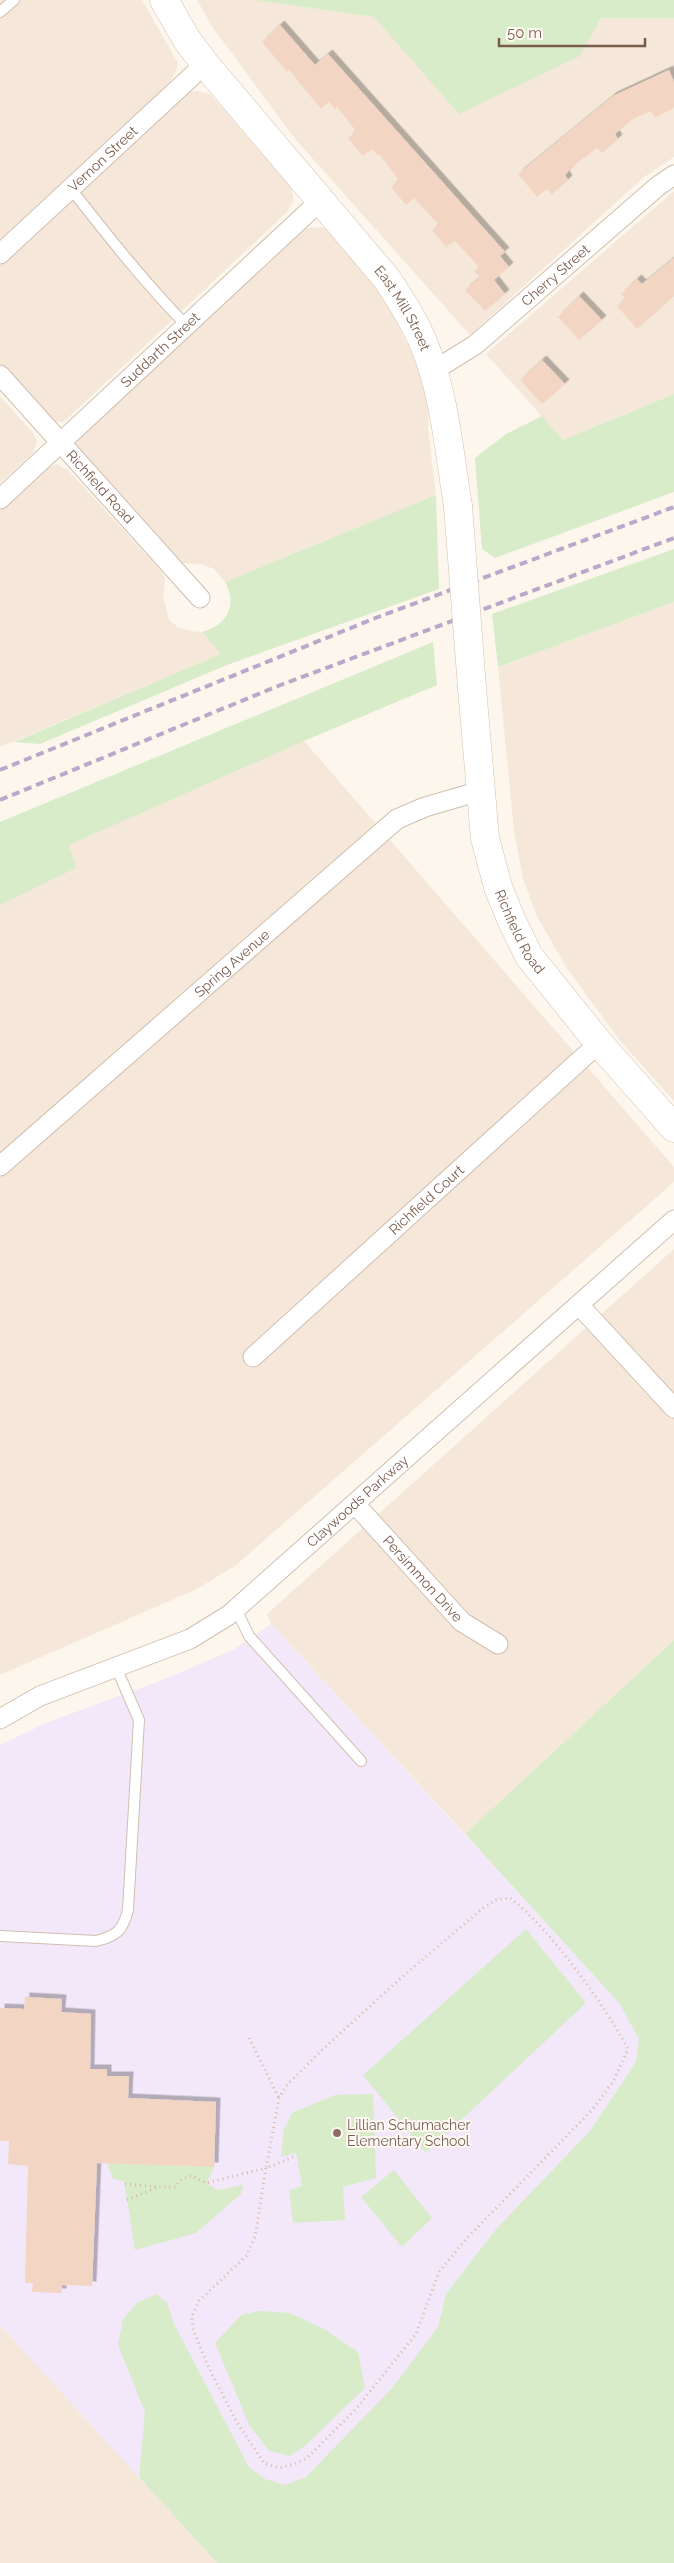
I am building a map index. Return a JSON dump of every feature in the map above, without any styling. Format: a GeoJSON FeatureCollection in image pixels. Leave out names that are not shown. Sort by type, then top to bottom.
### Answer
{"type":"FeatureCollection","features":[{"type":"Feature","properties":{"kind":"street","name":"East Mill Street"},"geometry":{"type":"LineString","coordinates":[[164,0],[187,40],[206,64],[391,286],[423,341],[434,371],[443,409],[458,506],[472,688]]}},
{"type":"Feature","properties":{"kind":"street","name":"Vernon Street"},"geometry":{"type":"LineString","coordinates":[[0,254],[206,64]]}},
{"type":"Feature","properties":{"kind":"street","name":"Cherry Street"},"geometry":{"type":"LineString","coordinates":[[434,371],[475,345],[658,186],[674,175]]}},
{"type":"Feature","properties":{"kind":"street","name":"Suddarth Street"},"geometry":{"type":"LineString","coordinates":[[0,499],[320,201]]}},
{"type":"Feature","properties":{"kind":"street","name":"Richfield Road"},"geometry":{"type":"LineString","coordinates":[[0,375],[200,598]]}},
{"type":"Feature","properties":{"kind":"street","name":"Richfield Road"},"geometry":{"type":"LineString","coordinates":[[472,688],[485,838],[498,887],[510,919],[529,956],[599,1043],[674,1128]]}},
{"type":"Feature","properties":{"kind":"street","name":"Spring Avenue"},"geometry":{"type":"LineString","coordinates":[[0,1166],[397,819],[425,807],[480,791]]}},
{"type":"Feature","properties":{"kind":"street","name":"Richfield Court"},"geometry":{"type":"LineString","coordinates":[[253,1357],[599,1043]]}},
{"type":"Feature","properties":{"kind":"street","name":"Claywoods Parkway"},"geometry":{"type":"LineString","coordinates":[[0,1719],[40,1696],[190,1639],[236,1609],[674,1220]]}},
{"type":"Feature","properties":{"kind":"street"},"geometry":{"type":"LineString","coordinates":[[579,1305],[674,1408]]}},
{"type":"Feature","properties":{"kind":"street","name":"Persimmon Drive"},"geometry":{"type":"LineString","coordinates":[[355,1504],[462,1622],[498,1644]]}},
{"type":"Feature","properties":{"kind":"lane"},"geometry":{"type":"LineString","coordinates":[[0,12],[14,0]]}},
{"type":"Feature","properties":{"kind":"lane"},"geometry":{"type":"LineString","coordinates":[[71,189],[120,251],[186,325]]}},
{"type":"Feature","properties":{"kind":"lane"},"geometry":{"type":"LineString","coordinates":[[236,1609],[249,1636],[361,1761]]}},
{"type":"Feature","properties":{"kind":"lane"},"geometry":{"type":"LineString","coordinates":[[0,1936],[96,1941],[110,1938],[124,1926],[128,1910],[139,1720],[116,1667]]}},
{"type":"Feature","properties":{"kind":"path"},"geometry":{"type":"LineString","coordinates":[[510,1898],[527,1911],[585,1983],[628,2049],[614,2080],[593,2109],[466,2239],[439,2272],[416,2334],[356,2409],[307,2458],[295,2464],[279,2468],[264,2463],[236,2419],[207,2364],[193,2329],[192,2316],[199,2301],[246,2256],[255,2237],[266,2168],[279,2098],[286,2086],[329,2044],[416,1966],[483,1908],[496,1900],[510,1898]]}},
{"type":"Feature","properties":{"kind":"path"},"geometry":{"type":"LineString","coordinates":[[249,2038],[279,2098]]}},
{"type":"Feature","properties":{"kind":"path"},"geometry":{"type":"LineString","coordinates":[[125,2184],[176,2187],[179,2181],[192,2176],[206,2183],[266,2168],[296,2156]]}},
{"type":"Feature","properties":{"kind":"path"},"geometry":{"type":"LineString","coordinates":[[127,2200],[158,2187]]}},
{"type":"Feature","properties":{"kind":"shaded area"},"geometry":{"type":"Polygon","coordinates":[[[0,0],[142,0],[178,63],[176,71],[165,89],[0,241],[0,0]]]}},
{"type":"Feature","properties":{"kind":"shaded area"},"geometry":{"type":"Polygon","coordinates":[[[197,0],[254,0],[374,17],[674,18],[674,157],[644,177],[470,335],[296,140],[211,25],[197,0]]]}},
{"type":"Feature","properties":{"kind":"shaded area"},"geometry":{"type":"Polygon","coordinates":[[[196,91],[210,94],[291,187],[294,200],[287,212],[68,418],[62,422],[50,421],[0,366],[0,262],[188,92],[196,91]]]}},
{"type":"Feature","properties":{"kind":"shaded area"},"geometry":{"type":"Polygon","coordinates":[[[674,191],[674,394],[563,440],[486,354],[674,191]]]}},
{"type":"Feature","properties":{"kind":"shaded area"},"geometry":{"type":"Polygon","coordinates":[[[323,227],[331,232],[388,304],[415,360],[430,402],[428,429],[436,495],[225,582],[214,569],[201,564],[178,563],[71,442],[298,232],[306,228],[323,227]]]}},
{"type":"Feature","properties":{"kind":"shaded area"},"geometry":{"type":"Polygon","coordinates":[[[0,396],[33,433],[37,441],[32,454],[0,483],[0,396]]]}},
{"type":"Feature","properties":{"kind":"shaded area"},"geometry":{"type":"Polygon","coordinates":[[[56,464],[68,470],[161,571],[165,578],[163,595],[169,620],[178,627],[202,632],[222,654],[0,747],[0,510],[42,470],[56,464]]]}},
{"type":"Feature","properties":{"kind":"shaded area"},"geometry":{"type":"Polygon","coordinates":[[[674,602],[674,1101],[621,1042],[566,967],[537,916],[523,879],[514,831],[498,667],[674,602]]]}},
{"type":"Feature","properties":{"kind":"shaded area"},"geometry":{"type":"Polygon","coordinates":[[[304,741],[674,1167],[674,1182],[236,1565],[197,1589],[0,1675],[0,875],[304,741]]]}},
{"type":"Feature","properties":{"kind":"shaded area"},"geometry":{"type":"Polygon","coordinates":[[[674,1249],[674,1640],[465,1834],[271,1624],[267,1614],[674,1249]]]}},
{"type":"Feature","properties":{"kind":"shaded area","name":"Lillian Schumacher Elementary School"},"geometry":{"type":"Polygon","coordinates":[[[271,1624],[674,2062],[674,2203],[217,2563],[0,2325],[0,1745],[46,1723],[162,1680],[233,1650],[271,1624]]]}},
{"type":"Feature","properties":{"kind":"shaded area"},"geometry":{"type":"Polygon","coordinates":[[[0,2325],[139,2477],[217,2563],[0,2563],[0,2325]]]}},
{"type":"Feature","properties":{"kind":"green space"},"geometry":{"type":"Polygon","coordinates":[[[254,0],[674,0],[674,18],[601,18],[580,56],[459,114],[374,17],[254,0]]]}},
{"type":"Feature","properties":{"kind":"green space"},"geometry":{"type":"Polygon","coordinates":[[[674,394],[674,492],[495,558],[482,549],[475,458],[506,434],[542,416],[563,440],[674,394]]]}},
{"type":"Feature","properties":{"kind":"green space"},"geometry":{"type":"Polygon","coordinates":[[[436,495],[439,589],[227,665],[40,744],[14,742],[221,654],[202,632],[218,625],[228,613],[230,599],[225,582],[436,495]]]}},
{"type":"Feature","properties":{"kind":"green space"},"geometry":{"type":"Polygon","coordinates":[[[674,549],[674,602],[498,667],[492,614],[674,549]]]}},
{"type":"Feature","properties":{"kind":"green space"},"geometry":{"type":"Polygon","coordinates":[[[433,642],[437,685],[304,741],[69,845],[76,868],[0,905],[0,822],[433,642]]]}},
{"type":"Feature","properties":{"kind":"green space"},"geometry":{"type":"Polygon","coordinates":[[[674,1640],[674,2563],[217,2563],[139,2477],[145,2412],[118,2345],[123,2319],[137,2303],[156,2294],[167,2302],[174,2324],[249,2467],[265,2479],[285,2485],[306,2477],[393,2387],[438,2327],[446,2294],[497,2228],[590,2131],[636,2062],[639,2039],[619,2003],[465,1834],[674,1640]]]}},
{"type":"Feature","properties":{"kind":"green space"},"geometry":{"type":"Polygon","coordinates":[[[526,1929],[586,2003],[426,2153],[363,2075],[526,1929]]]}},
{"type":"Feature","properties":{"kind":"green space"},"geometry":{"type":"Polygon","coordinates":[[[373,2094],[376,2178],[343,2187],[345,2220],[293,2223],[289,2190],[302,2186],[296,2153],[281,2157],[284,2129],[292,2113],[335,2095],[373,2094]]]}},
{"type":"Feature","properties":{"kind":"green space"},"geometry":{"type":"Polygon","coordinates":[[[107,2163],[214,2167],[207,2183],[217,2190],[243,2185],[241,2194],[196,2233],[135,2250],[124,2181],[113,2179],[107,2163]]]}},
{"type":"Feature","properties":{"kind":"green space"},"geometry":{"type":"Polygon","coordinates":[[[394,2170],[432,2218],[402,2247],[361,2197],[394,2170]]]}},
{"type":"Feature","properties":{"kind":"green space"},"geometry":{"type":"Polygon","coordinates":[[[259,2311],[290,2313],[324,2329],[358,2352],[365,2388],[306,2445],[290,2456],[269,2451],[249,2425],[215,2343],[241,2315],[259,2311]]]}},
{"type":"Feature","properties":{"kind":"building"},"geometry":{"type":"Polygon","coordinates":[[[280,25],[315,65],[328,54],[505,252],[500,256],[509,267],[494,280],[505,294],[485,311],[465,290],[480,277],[474,271],[479,267],[455,241],[446,247],[432,230],[438,224],[414,198],[406,205],[391,187],[399,180],[379,154],[377,155],[372,149],[363,156],[348,138],[356,131],[337,107],[335,109],[328,101],[321,109],[289,70],[287,72],[262,42],[280,25]]]}},
{"type":"Feature","properties":{"kind":"building"},"geometry":{"type":"Polygon","coordinates":[[[669,70],[674,82],[674,108],[655,118],[651,111],[633,119],[615,134],[618,139],[602,153],[597,148],[572,167],[565,175],[568,180],[552,194],[547,189],[537,197],[518,174],[613,96],[669,70]]]}},
{"type":"Feature","properties":{"kind":"building"},"geometry":{"type":"Polygon","coordinates":[[[674,258],[674,296],[637,329],[617,306],[625,298],[621,294],[637,279],[642,284],[674,258]]]}},
{"type":"Feature","properties":{"kind":"building"},"geometry":{"type":"Polygon","coordinates":[[[579,296],[602,320],[579,340],[558,317],[579,296]]]}},
{"type":"Feature","properties":{"kind":"building"},"geometry":{"type":"Polygon","coordinates":[[[542,360],[565,384],[542,404],[520,380],[542,360]]]}},
{"type":"Feature","properties":{"kind":"building"},"geometry":{"type":"Polygon","coordinates":[[[25,1997],[62,1999],[61,2012],[91,2014],[90,2069],[107,2069],[107,2076],[129,2076],[128,2098],[216,2102],[214,2167],[97,2163],[92,2286],[62,2285],[62,2293],[32,2292],[33,2283],[25,2283],[28,2166],[8,2164],[9,2141],[0,2141],[0,2008],[24,2009],[25,1997]]]}},
{"type":"Feature","properties":{"kind":"railway"},"geometry":{"type":"LineString","coordinates":[[0,770],[378,617],[674,507]]}},
{"type":"Feature","properties":{"kind":"railway"},"geometry":{"type":"LineString","coordinates":[[0,800],[278,686],[674,538]]}},
{"type":"Feature","properties":{"kind":"place","name":"Lillian Schumacher Elementary School"},"geometry":{"type":"Point","coordinates":[337,2133]}}]}
